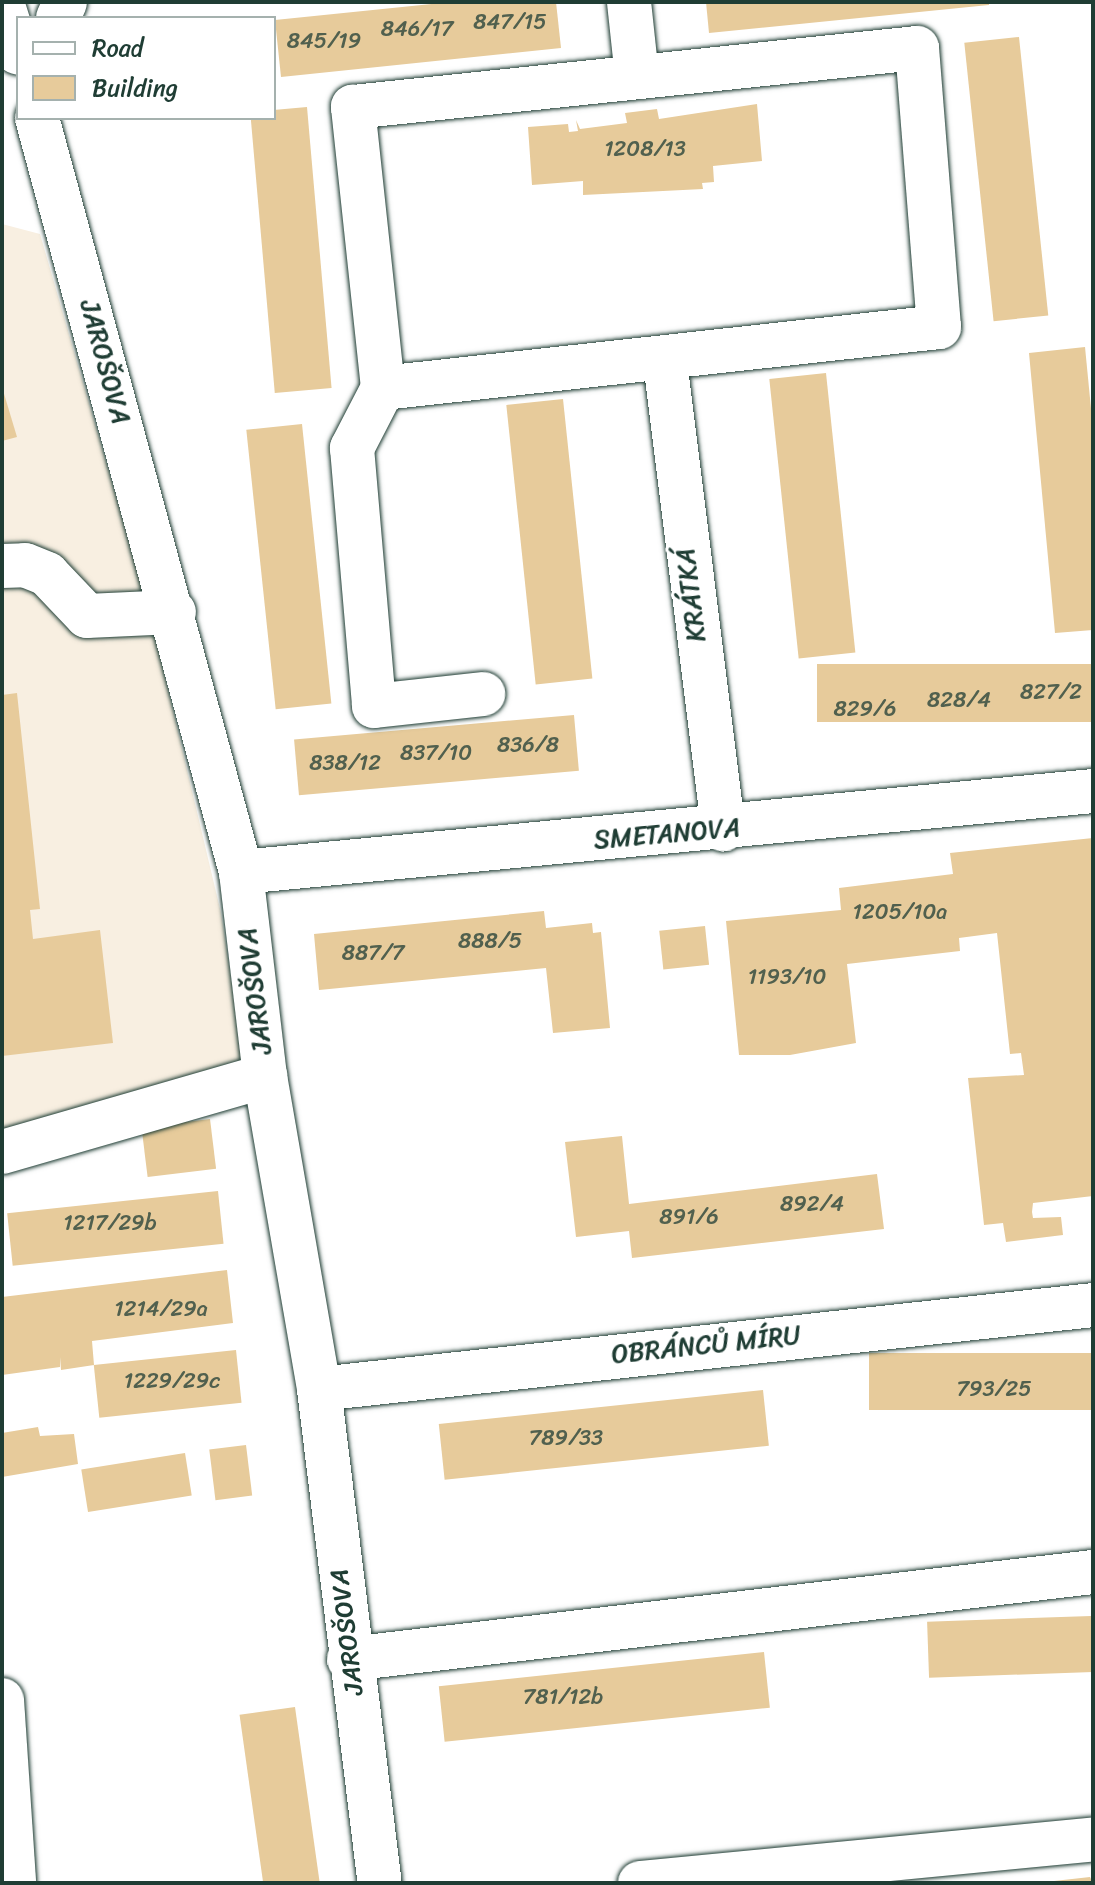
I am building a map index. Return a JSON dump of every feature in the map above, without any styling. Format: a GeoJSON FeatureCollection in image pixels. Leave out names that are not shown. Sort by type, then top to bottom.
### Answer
{"type":"FeatureCollection","features":[{"type":"Feature","properties":{"kind":"street"},"geometry":{"type":"LineString","coordinates":[[2,2],[16,47]]}},
{"type":"Feature","properties":{"kind":"street"},"geometry":{"type":"LineString","coordinates":[[629,2],[637,77]]}},
{"type":"Feature","properties":{"kind":"street"},"geometry":{"type":"LineString","coordinates":[[383,388],[665,361],[939,327],[917,48],[353,107],[383,388],[352,448],[374,706],[483,694]]}},
{"type":"Feature","properties":{"kind":"street","name":"JAROŠOVA"},"geometry":{"type":"LineString","coordinates":[[38,120],[174,612],[241,872],[265,1076],[319,1389],[349,1659],[380,1883]]}},
{"type":"Feature","properties":{"kind":"street","name":"KRÁTKÁ"},"geometry":{"type":"LineString","coordinates":[[665,361],[723,829]]}},
{"type":"Feature","properties":{"kind":"street"},"geometry":{"type":"LineString","coordinates":[[2,566],[25,565],[47,574],[87,616],[174,612]]}},
{"type":"Feature","properties":{"kind":"street","name":"SMETANOVA"},"geometry":{"type":"LineString","coordinates":[[241,872],[723,829],[1093,791]]}},
{"type":"Feature","properties":{"kind":"street"},"geometry":{"type":"LineString","coordinates":[[2,1152],[265,1076]]}},
{"type":"Feature","properties":{"kind":"street","name":"OBRÁNCŮ MÍRU"},"geometry":{"type":"LineString","coordinates":[[319,1389],[1093,1305]]}},
{"type":"Feature","properties":{"kind":"street"},"geometry":{"type":"LineString","coordinates":[[349,1659],[1093,1572]]}},
{"type":"Feature","properties":{"kind":"street"},"geometry":{"type":"LineString","coordinates":[[2,1700],[14,1883]]}},
{"type":"Feature","properties":{"kind":"street"},"geometry":{"type":"LineString","coordinates":[[640,1883],[1093,1839]]}},
{"type":"Feature","properties":{"kind":"shaded area"},"geometry":{"type":"Polygon","coordinates":[[[2,224],[40,234],[150,614],[221,913],[247,1082],[2,1152],[2,224]]]}},
{"type":"Feature","properties":{"kind":"building"},"geometry":{"type":"Polygon","coordinates":[[[451,2],[556,2],[561,48],[281,77],[276,20],[451,2]]]}},
{"type":"Feature","properties":{"kind":"building"},"geometry":{"type":"Polygon","coordinates":[[[706,2],[989,2],[989,5],[709,33],[706,2]]]}},
{"type":"Feature","properties":{"kind":"building"},"geometry":{"type":"Polygon","coordinates":[[[1019,37],[1048,315],[994,321],[964,43],[1019,37]]]}},
{"type":"Feature","properties":{"kind":"building"},"geometry":{"type":"Polygon","coordinates":[[[757,104],[762,161],[713,166],[714,182],[702,183],[703,189],[583,195],[583,181],[532,185],[528,127],[568,124],[569,132],[578,131],[576,120],[580,129],[627,123],[625,113],[657,109],[659,119],[757,104]]]}},
{"type":"Feature","properties":{"kind":"building"},"geometry":{"type":"Polygon","coordinates":[[[307,107],[332,388],[275,393],[251,120],[276,120],[276,110],[307,107]]]}},
{"type":"Feature","properties":{"kind":"building"},"geometry":{"type":"Polygon","coordinates":[[[1085,347],[1093,429],[1093,630],[1055,633],[1029,353],[1085,347]]]}},
{"type":"Feature","properties":{"kind":"building"},"geometry":{"type":"Polygon","coordinates":[[[826,373],[855,652],[799,658],[769,379],[826,373]]]}},
{"type":"Feature","properties":{"kind":"building"},"geometry":{"type":"Polygon","coordinates":[[[2,387],[17,437],[2,441],[2,387]]]}},
{"type":"Feature","properties":{"kind":"building"},"geometry":{"type":"Polygon","coordinates":[[[563,399],[592,678],[536,684],[506,405],[563,399]]]}},
{"type":"Feature","properties":{"kind":"building"},"geometry":{"type":"Polygon","coordinates":[[[302,424],[331,703],[276,709],[246,430],[302,424]]]}},
{"type":"Feature","properties":{"kind":"building"},"geometry":{"type":"Polygon","coordinates":[[[817,664],[1093,664],[1093,722],[817,722],[817,664]]]}},
{"type":"Feature","properties":{"kind":"building"},"geometry":{"type":"Polygon","coordinates":[[[17,693],[40,909],[30,910],[33,939],[100,930],[113,1043],[2,1056],[2,695],[17,693]]]}},
{"type":"Feature","properties":{"kind":"building"},"geometry":{"type":"Polygon","coordinates":[[[574,715],[579,771],[299,795],[294,739],[574,715]]]}},
{"type":"Feature","properties":{"kind":"building"},"geometry":{"type":"Polygon","coordinates":[[[1093,838],[1093,1196],[1033,1203],[1032,1212],[1033,1218],[1061,1217],[1063,1235],[1006,1242],[1003,1223],[984,1225],[968,1078],[1024,1075],[1021,1053],[1010,1054],[997,933],[959,938],[960,951],[847,964],[856,1043],[790,1055],[739,1055],[726,921],[841,910],[839,888],[953,874],[950,853],[1093,838]]]}},
{"type":"Feature","properties":{"kind":"building"},"geometry":{"type":"Polygon","coordinates":[[[544,911],[546,928],[592,923],[593,933],[601,932],[610,1028],[553,1033],[546,968],[319,990],[314,934],[544,911]]]}},
{"type":"Feature","properties":{"kind":"building"},"geometry":{"type":"Polygon","coordinates":[[[705,926],[709,965],[663,970],[659,931],[705,926]]]}},
{"type":"Feature","properties":{"kind":"building"},"geometry":{"type":"Polygon","coordinates":[[[210,1119],[216,1169],[148,1177],[142,1127],[210,1119]]]}},
{"type":"Feature","properties":{"kind":"building"},"geometry":{"type":"Polygon","coordinates":[[[622,1136],[629,1204],[877,1174],[884,1229],[632,1258],[629,1231],[576,1237],[565,1142],[622,1136]]]}},
{"type":"Feature","properties":{"kind":"building"},"geometry":{"type":"Polygon","coordinates":[[[218,1191],[224,1244],[13,1266],[7,1213],[218,1191]]]}},
{"type":"Feature","properties":{"kind":"building"},"geometry":{"type":"Polygon","coordinates":[[[227,1270],[233,1323],[92,1341],[94,1365],[61,1370],[60,1357],[60,1367],[2,1375],[2,1297],[227,1270]]]}},
{"type":"Feature","properties":{"kind":"building"},"geometry":{"type":"Polygon","coordinates":[[[236,1350],[242,1403],[99,1418],[94,1365],[236,1350]]]}},
{"type":"Feature","properties":{"kind":"building"},"geometry":{"type":"Polygon","coordinates":[[[869,1353],[1093,1353],[1093,1410],[869,1410],[869,1353]]]}},
{"type":"Feature","properties":{"kind":"building"},"geometry":{"type":"Polygon","coordinates":[[[763,1390],[769,1446],[445,1480],[439,1424],[763,1390]]]}},
{"type":"Feature","properties":{"kind":"building"},"geometry":{"type":"Polygon","coordinates":[[[38,1427],[40,1436],[74,1434],[78,1464],[2,1477],[2,1433],[38,1427]]]}},
{"type":"Feature","properties":{"kind":"building"},"geometry":{"type":"Polygon","coordinates":[[[246,1445],[252,1496],[215,1500],[209,1450],[246,1445]]]}},
{"type":"Feature","properties":{"kind":"building"},"geometry":{"type":"Polygon","coordinates":[[[185,1453],[192,1495],[88,1512],[81,1469],[185,1453]]]}},
{"type":"Feature","properties":{"kind":"building"},"geometry":{"type":"Polygon","coordinates":[[[1091,1616],[1093,1672],[929,1678],[927,1622],[1091,1616]]]}},
{"type":"Feature","properties":{"kind":"building"},"geometry":{"type":"Polygon","coordinates":[[[764,1652],[770,1708],[445,1742],[439,1686],[764,1652]]]}},
{"type":"Feature","properties":{"kind":"building"},"geometry":{"type":"Polygon","coordinates":[[[295,1707],[320,1883],[263,1883],[240,1715],[295,1707]]]}},
{"type":"Feature","properties":{"kind":"building"},"geometry":{"type":"Polygon","coordinates":[[[1090,1877],[1093,1883],[1054,1883],[1054,1881],[1090,1877]]]}}]}
